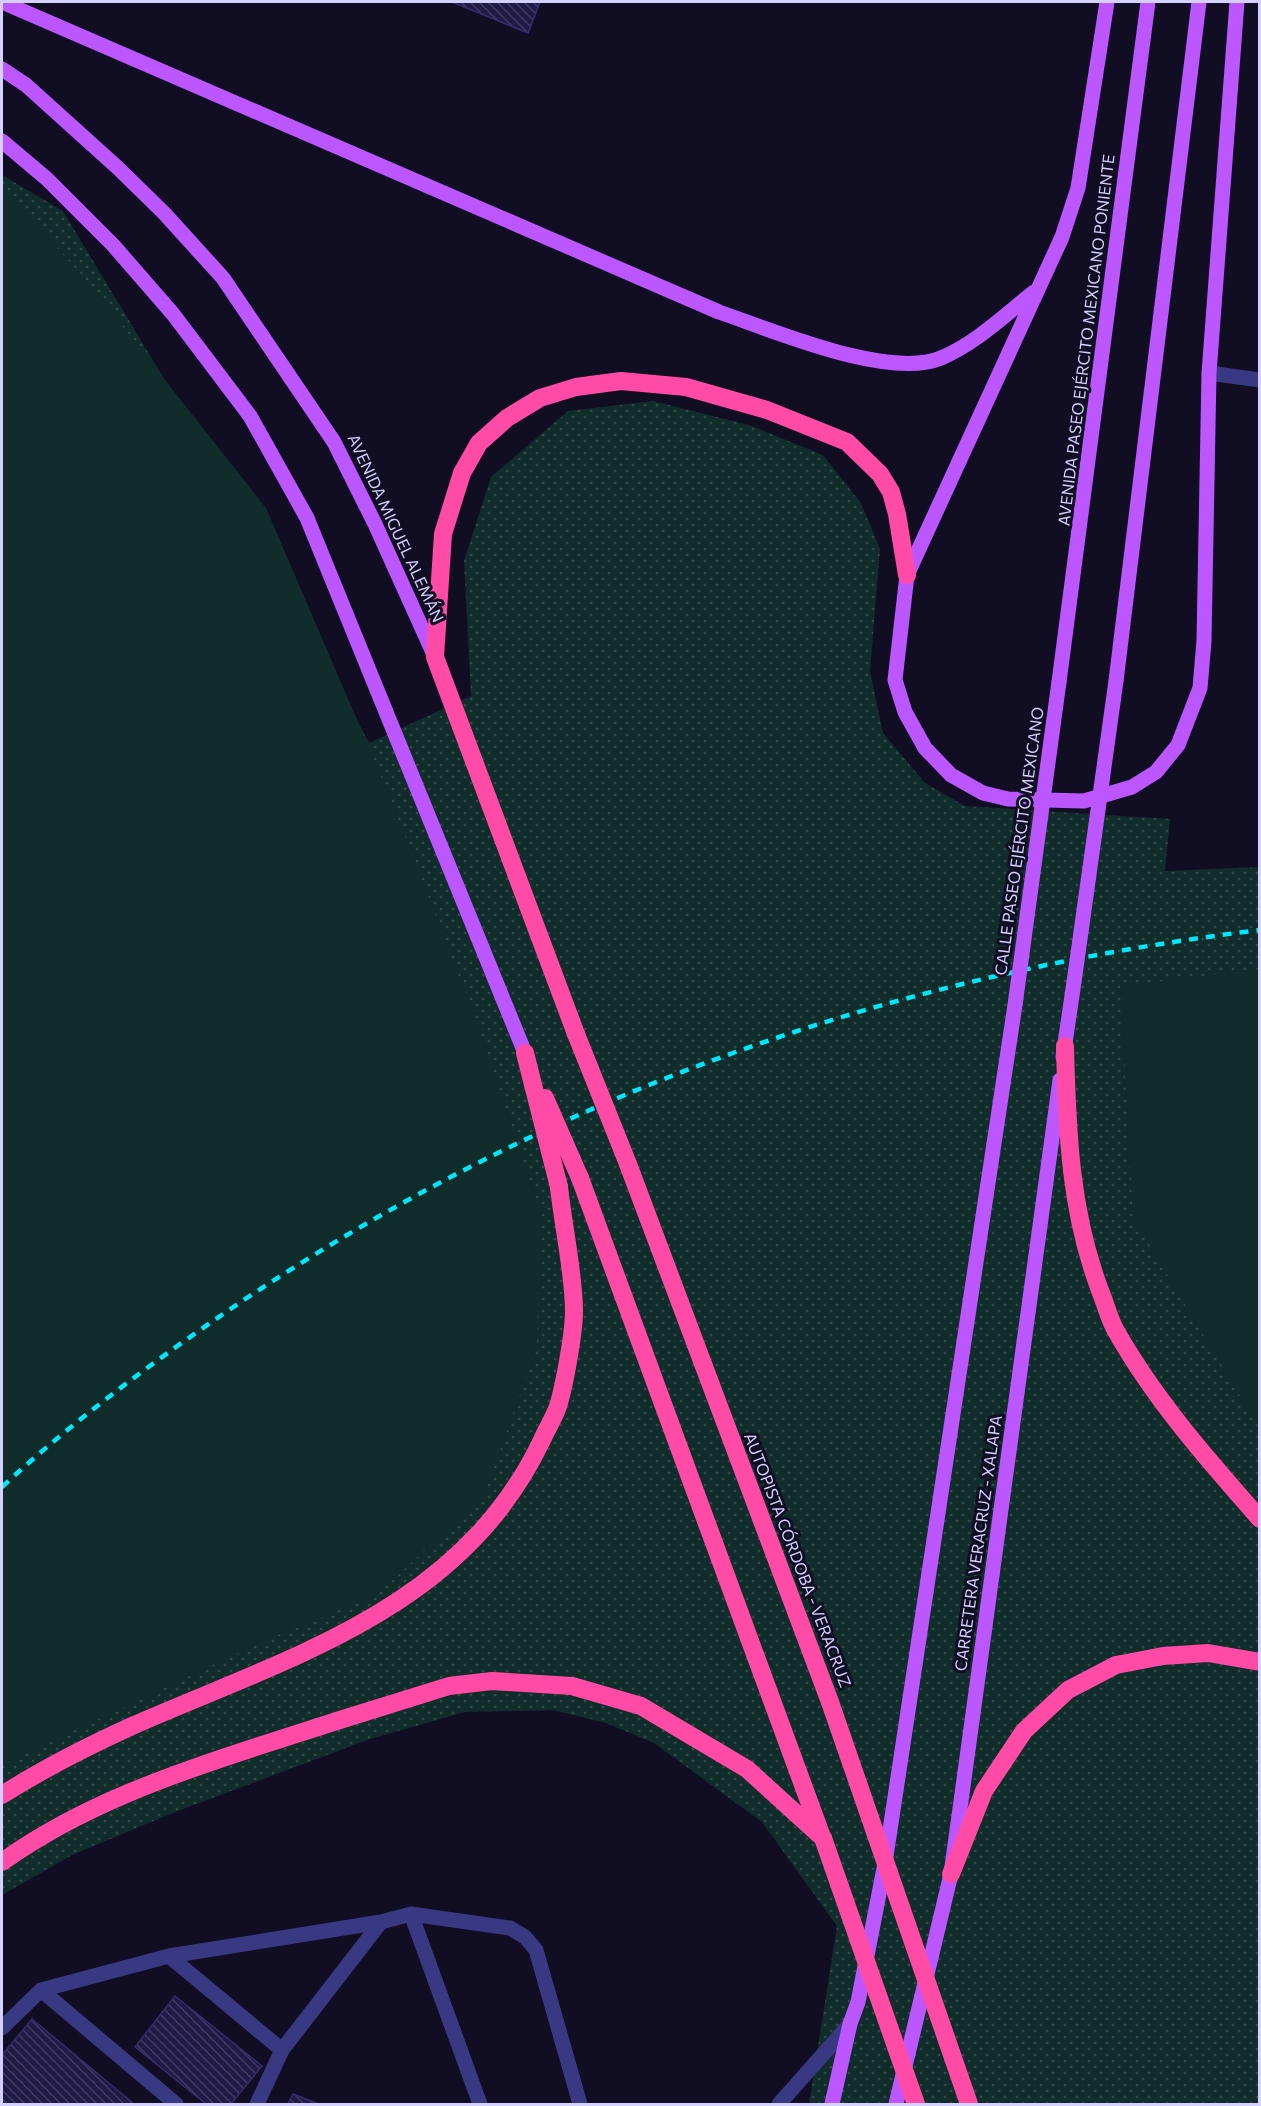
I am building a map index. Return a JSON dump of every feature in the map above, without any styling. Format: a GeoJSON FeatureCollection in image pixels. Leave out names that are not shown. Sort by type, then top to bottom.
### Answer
{"type":"FeatureCollection","features":[{"type":"Feature","properties":{"kind":"highway"},"geometry":{"type":"LineString","coordinates":[[435,657],[443,534],[462,473],[479,443],[507,418],[540,398],[576,387],[621,381],[686,387],[767,410],[847,442],[880,474],[891,492],[907,575]]}},
{"type":"Feature","properties":{"kind":"highway","name":"AVENIDA MIGUEL ALEMÁN"},"geometry":{"type":"LineString","coordinates":[[435,657],[576,1034]]}},
{"type":"Feature","properties":{"kind":"highway","name":"AUTOPISTA CÓRDOBA - VERACRUZ"},"geometry":{"type":"LineString","coordinates":[[576,1034],[628,1164],[830,1702],[969,2104]]}},
{"type":"Feature","properties":{"kind":"highway"},"geometry":{"type":"LineString","coordinates":[[1065,1046],[1068,1147],[1078,1219],[1092,1269],[1115,1329],[1160,1401],[1260,1519]]}},
{"type":"Feature","properties":{"kind":"highway"},"geometry":{"type":"LineString","coordinates":[[525,1053],[580,1178],[823,1838],[916,2104]]}},
{"type":"Feature","properties":{"kind":"highway"},"geometry":{"type":"LineString","coordinates":[[2,1795],[33,1776],[130,1727],[322,1646],[379,1614],[398,1603],[449,1562],[500,1511],[530,1464],[559,1404],[574,1312],[559,1187],[525,1053]]}},
{"type":"Feature","properties":{"kind":"highway"},"geometry":{"type":"LineString","coordinates":[[951,1874],[984,1791],[1024,1731],[1068,1690],[1116,1665],[1163,1656],[1208,1653],[1260,1662]]}},
{"type":"Feature","properties":{"kind":"highway"},"geometry":{"type":"LineString","coordinates":[[2,1862],[23,1847],[104,1803],[177,1773],[449,1686],[492,1681],[572,1686],[641,1706],[747,1769],[823,1838]]}},
{"type":"Feature","properties":{"kind":"main road"},"geometry":{"type":"LineString","coordinates":[[2,2],[719,312],[826,348],[875,360],[907,363],[939,359],[977,337],[1036,290]]}},
{"type":"Feature","properties":{"kind":"main road"},"geometry":{"type":"LineString","coordinates":[[1107,2],[1078,188],[1062,237],[907,575],[895,680],[905,712],[925,748],[951,775],[983,793],[1008,799],[1084,801],[1132,787],[1156,772],[1178,745],[1200,688],[1204,641],[1209,373],[1238,2]]}},
{"type":"Feature","properties":{"kind":"main road","name":"AVENIDA PASEO EJÉRCITO MEXICANO PONIENTE"},"geometry":{"type":"LineString","coordinates":[[1059,682],[1148,2]]}},
{"type":"Feature","properties":{"kind":"main road","name":"CARRETERA VERACRUZ - XALAPA"},"geometry":{"type":"LineString","coordinates":[[896,2104],[951,1874],[1116,681],[1198,2]]}},
{"type":"Feature","properties":{"kind":"main road","name":"AVENIDA MIGUEL ALEMÁN"},"geometry":{"type":"LineString","coordinates":[[2,69],[26,85],[118,168],[165,213],[223,278],[334,442],[375,524],[435,657]]}},
{"type":"Feature","properties":{"kind":"main road"},"geometry":{"type":"LineString","coordinates":[[2,141],[47,179],[113,245],[173,314],[250,416],[307,518],[525,1053]]}},
{"type":"Feature","properties":{"kind":"main road","name":"CALLE PASEO EJÉRCITO MEXICANO"},"geometry":{"type":"LineString","coordinates":[[850,2024],[858,2002],[885,1863],[1015,1005],[1059,682]]}},
{"type":"Feature","properties":{"kind":"main road"},"geometry":{"type":"LineString","coordinates":[[832,2104],[850,2024]]}},
{"type":"Feature","properties":{"kind":"lane"},"geometry":{"type":"LineString","coordinates":[[1209,373],[1260,380]]}},
{"type":"Feature","properties":{"kind":"lane"},"geometry":{"type":"LineString","coordinates":[[411,1914],[480,2104]]}},
{"type":"Feature","properties":{"kind":"lane"},"geometry":{"type":"LineString","coordinates":[[2,2028],[41,1990],[169,1956],[381,1922],[411,1914],[510,1928],[531,1943],[536,1950],[580,2104]]}},
{"type":"Feature","properties":{"kind":"lane"},"geometry":{"type":"LineString","coordinates":[[257,2104],[282,2050],[381,1922]]}},
{"type":"Feature","properties":{"kind":"lane"},"geometry":{"type":"LineString","coordinates":[[169,1956],[282,2050]]}},
{"type":"Feature","properties":{"kind":"lane"},"geometry":{"type":"LineString","coordinates":[[41,1990],[177,2104]]}},
{"type":"Feature","properties":{"kind":"lane"},"geometry":{"type":"LineString","coordinates":[[778,2104],[850,2024]]}},
{"type":"Feature","properties":{"kind":"green space"},"geometry":{"type":"Polygon","coordinates":[[[2,175],[63,211],[272,558],[369,743],[471,696],[464,561],[491,477],[568,411],[653,401],[749,425],[823,455],[861,503],[880,549],[870,671],[883,733],[925,783],[965,806],[1170,819],[1165,871],[1259,867],[1259,2104],[809,2104],[837,1926],[762,1822],[654,1743],[606,1723],[553,1710],[465,1712],[370,1739],[170,1814],[72,1855],[2,1895],[2,175]]]}},
{"type":"Feature","properties":{"kind":"green space"},"geometry":{"type":"Polygon","coordinates":[[[2,188],[82,275],[266,508],[388,792],[475,1017],[540,1210],[537,1346],[485,1494],[377,1595],[264,1641],[2,1765],[2,188]]]}},
{"type":"Feature","properties":{"kind":"green space"},"geometry":{"type":"Polygon","coordinates":[[[1260,969],[1259,1428],[1133,1218],[1120,986],[1260,969]]]}},
{"type":"Feature","properties":{"kind":"building"},"geometry":{"type":"Polygon","coordinates":[[[452,2],[540,2],[528,33],[452,2]]]}},
{"type":"Feature","properties":{"kind":"building"},"geometry":{"type":"Polygon","coordinates":[[[175,1996],[262,2066],[231,2104],[206,2104],[135,2047],[175,1996]]]}},
{"type":"Feature","properties":{"kind":"building"},"geometry":{"type":"Polygon","coordinates":[[[32,2019],[134,2104],[2,2104],[2,2055],[32,2019]]]}},
{"type":"Feature","properties":{"kind":"building"},"geometry":{"type":"Polygon","coordinates":[[[293,2094],[319,2104],[288,2104],[293,2094]]]}},
{"type":"Feature","properties":{"kind":"railway"},"geometry":{"type":"LineString","coordinates":[[2,1487],[112,1394],[229,1310],[348,1234],[470,1167],[594,1108],[721,1057],[851,1014],[984,979],[1120,951],[1260,930]]}}]}
